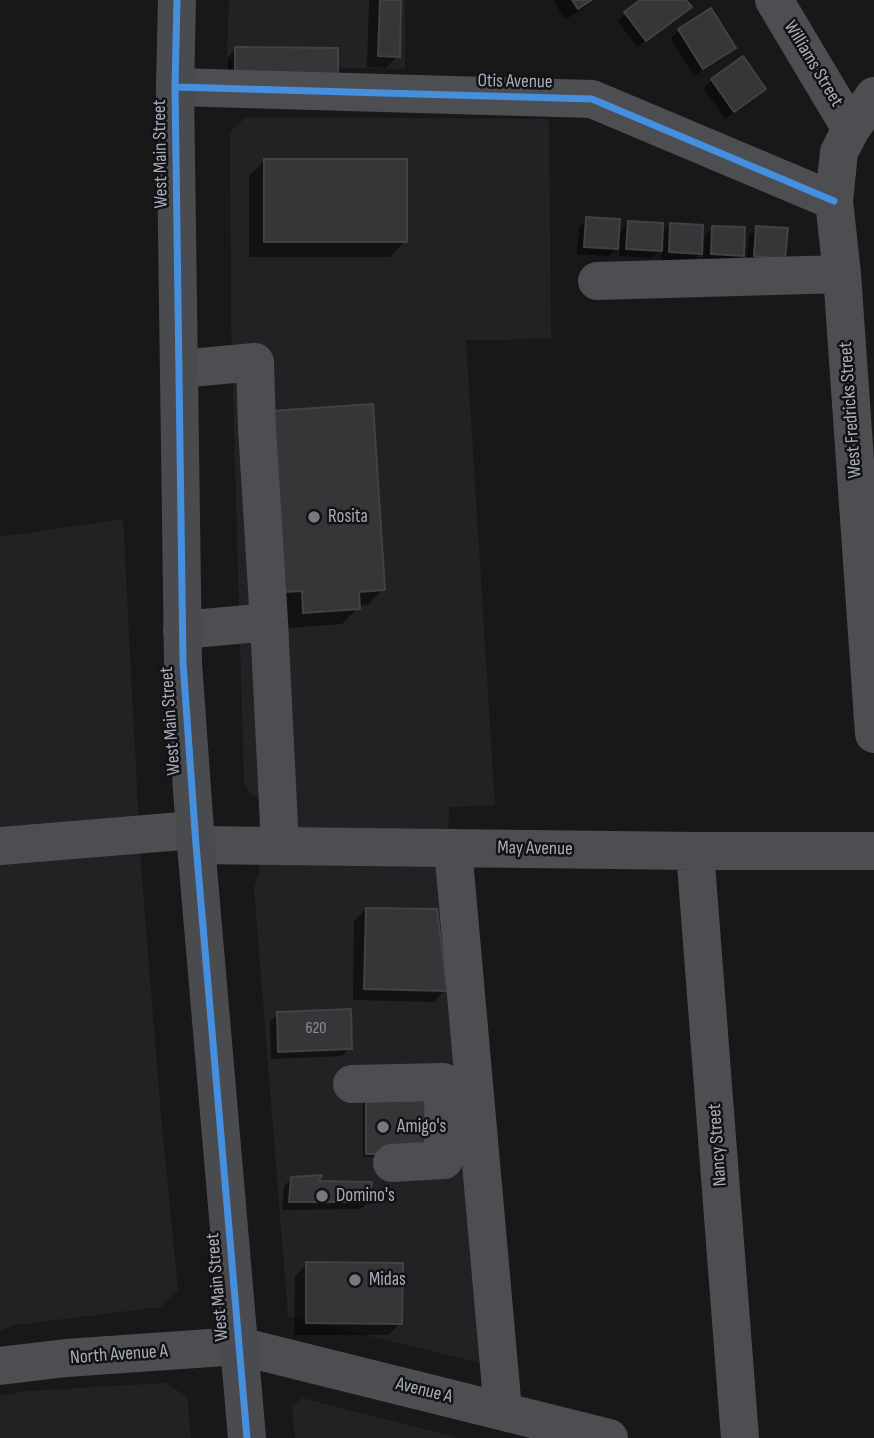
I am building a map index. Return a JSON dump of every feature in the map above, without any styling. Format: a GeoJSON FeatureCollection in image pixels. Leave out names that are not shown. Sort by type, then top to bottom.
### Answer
{"type":"FeatureCollection","features":[{"type":"Feature","properties":{"kind":"main road","name":"West Main Street"},"geometry":{"type":"LineString","coordinates":[[177,0],[183,663],[195,837],[247,1438]]}},
{"type":"Feature","properties":{"kind":"street","name":"Williams Street"},"geometry":{"type":"LineString","coordinates":[[774,0],[852,129]]}},
{"type":"Feature","properties":{"kind":"street","name":"Otis Avenue"},"geometry":{"type":"LineString","coordinates":[[176,88],[592,99],[834,201]]}},
{"type":"Feature","properties":{"kind":"street","name":"West Fredricks Street"},"geometry":{"type":"LineString","coordinates":[[874,96],[839,152],[834,201],[842,274],[874,734]]}},
{"type":"Feature","properties":{"kind":"street"},"geometry":{"type":"LineString","coordinates":[[597,281],[842,274]]}},
{"type":"Feature","properties":{"kind":"street"},"geometry":{"type":"LineString","coordinates":[[179,369],[255,362],[280,846]]}},
{"type":"Feature","properties":{"kind":"street"},"geometry":{"type":"LineString","coordinates":[[182,631],[270,622]]}},
{"type":"Feature","properties":{"kind":"street","name":"May Avenue"},"geometry":{"type":"LineString","coordinates":[[0,846],[195,837],[280,846],[874,851]]}},
{"type":"Feature","properties":{"kind":"street"},"geometry":{"type":"LineString","coordinates":[[453,848],[525,1423]]}},
{"type":"Feature","properties":{"kind":"street","name":"Nancy Street"},"geometry":{"type":"LineString","coordinates":[[695,851],[740,1438]]}},
{"type":"Feature","properties":{"kind":"street"},"geometry":{"type":"LineString","coordinates":[[352,1084],[443,1082],[444,1160],[392,1163]]}},
{"type":"Feature","properties":{"kind":"street","name":"North Avenue A"},"geometry":{"type":"LineString","coordinates":[[0,1366],[66,1358],[239,1346]]}},
{"type":"Feature","properties":{"kind":"street","name":"Avenue A"},"geometry":{"type":"LineString","coordinates":[[239,1346],[525,1423],[608,1438]]}},
{"type":"Feature","properties":{"kind":"shaded area"},"geometry":{"type":"Polygon","coordinates":[[[229,0],[405,0],[405,69],[236,66],[227,57],[229,0]]]}},
{"type":"Feature","properties":{"kind":"shaded area"},"geometry":{"type":"Polygon","coordinates":[[[246,117],[549,119],[551,339],[466,340],[495,805],[449,807],[447,871],[484,1364],[288,1316],[254,888],[259,872],[265,803],[251,794],[244,783],[231,321],[230,132],[246,117]]]}},
{"type":"Feature","properties":{"kind":"shaded area"},"geometry":{"type":"Polygon","coordinates":[[[123,519],[141,866],[178,1290],[160,1307],[16,1325],[0,1330],[0,537],[123,519]]]}},
{"type":"Feature","properties":{"kind":"shaded area"},"geometry":{"type":"Polygon","coordinates":[[[166,1383],[187,1397],[191,1438],[0,1438],[0,1396],[28,1391],[166,1383]]]}},
{"type":"Feature","properties":{"kind":"shaded area"},"geometry":{"type":"Polygon","coordinates":[[[302,1398],[458,1438],[295,1438],[292,1406],[302,1398]]]}},
{"type":"Feature","properties":{"kind":"building"},"geometry":{"type":"Polygon","coordinates":[[[380,0],[401,0],[400,57],[378,56],[380,0]]]}},
{"type":"Feature","properties":{"kind":"building"},"geometry":{"type":"Polygon","coordinates":[[[572,0],[592,0],[578,9],[572,0]]]}},
{"type":"Feature","properties":{"kind":"building"},"geometry":{"type":"Polygon","coordinates":[[[640,0],[686,0],[692,7],[646,41],[624,12],[640,0]]]}},
{"type":"Feature","properties":{"kind":"building"},"geometry":{"type":"Polygon","coordinates":[[[711,8],[736,48],[703,69],[678,29],[711,8]]]}},
{"type":"Feature","properties":{"kind":"building"},"geometry":{"type":"Polygon","coordinates":[[[235,47],[338,48],[338,74],[235,72],[235,47]]]}},
{"type":"Feature","properties":{"kind":"building"},"geometry":{"type":"Polygon","coordinates":[[[743,56],[766,89],[734,112],[711,79],[743,56]]]}},
{"type":"Feature","properties":{"kind":"building"},"geometry":{"type":"Polygon","coordinates":[[[264,159],[407,159],[407,242],[264,242],[264,159]]]}},
{"type":"Feature","properties":{"kind":"building"},"geometry":{"type":"Polygon","coordinates":[[[586,217],[620,219],[618,249],[584,247],[586,217]]]}},
{"type":"Feature","properties":{"kind":"building"},"geometry":{"type":"Polygon","coordinates":[[[628,221],[663,223],[662,251],[626,249],[628,221]]]}},
{"type":"Feature","properties":{"kind":"building"},"geometry":{"type":"Polygon","coordinates":[[[670,223],[703,225],[702,254],[669,252],[670,223]]]}},
{"type":"Feature","properties":{"kind":"building"},"geometry":{"type":"Polygon","coordinates":[[[712,226],[745,227],[744,256],[711,254],[712,226]]]}},
{"type":"Feature","properties":{"kind":"building"},"geometry":{"type":"Polygon","coordinates":[[[756,226],[788,228],[785,259],[754,256],[756,226]]]}},
{"type":"Feature","properties":{"kind":"building"},"geometry":{"type":"Polygon","coordinates":[[[373,404],[385,590],[359,592],[360,609],[303,613],[302,591],[284,592],[272,411],[373,404]]]}},
{"type":"Feature","properties":{"kind":"building"},"geometry":{"type":"Polygon","coordinates":[[[366,908],[437,909],[447,991],[364,989],[366,908]]]}},
{"type":"Feature","properties":{"kind":"building"},"geometry":{"type":"Polygon","coordinates":[[[351,1009],[352,1049],[278,1052],[277,1012],[351,1009]]]}},
{"type":"Feature","properties":{"kind":"building"},"geometry":{"type":"Polygon","coordinates":[[[366,1094],[425,1094],[425,1154],[366,1154],[366,1094]]]}},
{"type":"Feature","properties":{"kind":"building"},"geometry":{"type":"Polygon","coordinates":[[[322,1175],[319,1181],[372,1182],[370,1202],[289,1202],[291,1177],[322,1175]]]}},
{"type":"Feature","properties":{"kind":"building"},"geometry":{"type":"Polygon","coordinates":[[[306,1262],[403,1263],[402,1324],[306,1323],[306,1262]]]}},
{"type":"Feature","properties":{"kind":"cycle path"},"geometry":{"type":"LineString","coordinates":[[177,0],[175,87],[183,663],[247,1438]]}},
{"type":"Feature","properties":{"kind":"cycle path"},"geometry":{"type":"LineString","coordinates":[[175,87],[592,99],[834,201]]}},
{"type":"Feature","properties":{"kind":"place","name":"Rosita"},"geometry":{"type":"Point","coordinates":[314,517]}},
{"type":"Feature","properties":{"kind":"place","name":"Amigo's"},"geometry":{"type":"Point","coordinates":[383,1127]}},
{"type":"Feature","properties":{"kind":"place","name":"Domino's"},"geometry":{"type":"Point","coordinates":[322,1196]}},
{"type":"Feature","properties":{"kind":"place","name":"Midas"},"geometry":{"type":"Point","coordinates":[355,1280]}}]}
